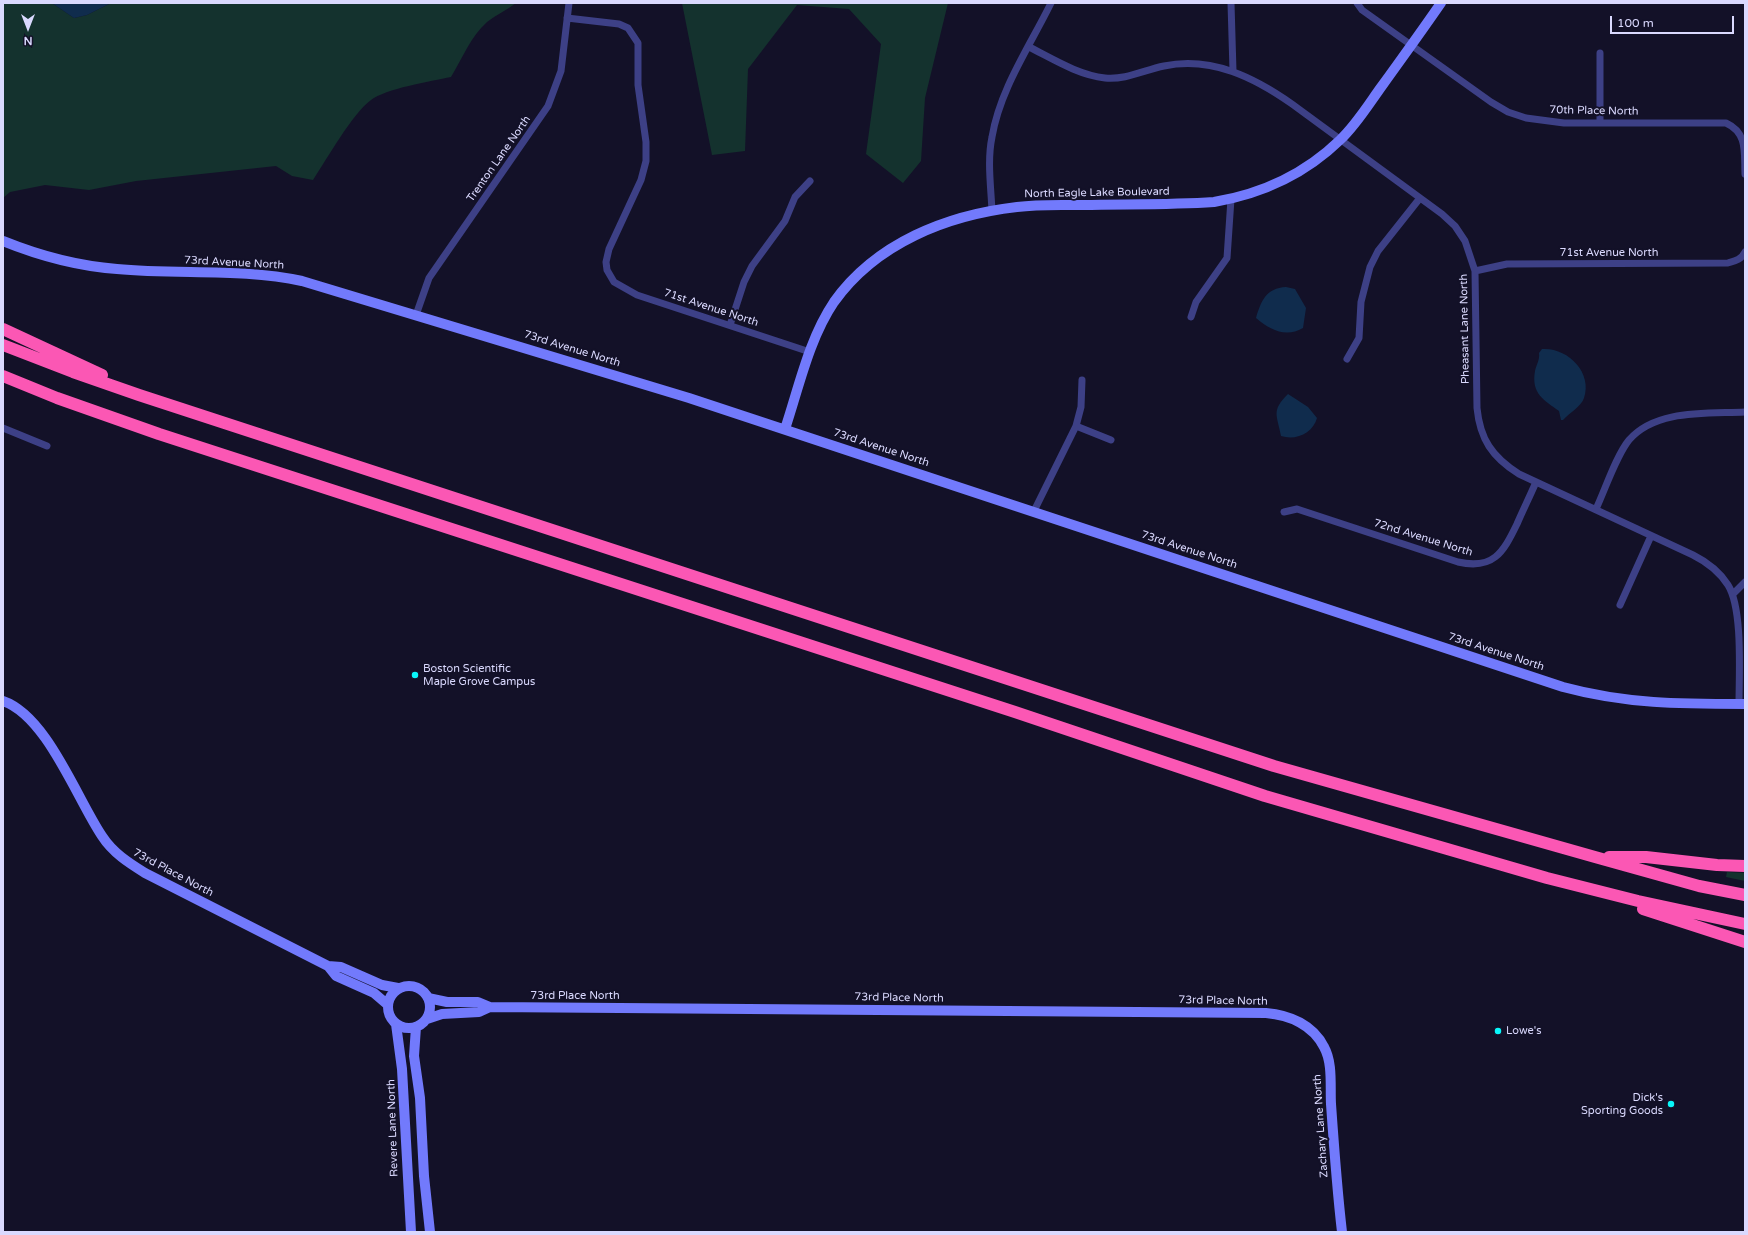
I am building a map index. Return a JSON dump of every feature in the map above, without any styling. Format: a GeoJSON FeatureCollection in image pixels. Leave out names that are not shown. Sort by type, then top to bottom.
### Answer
{"type":"FeatureCollection","features":[{"type":"Feature","properties":{"kind":"highway"},"geometry":{"type":"LineString","coordinates":[[3,329],[70,361],[182,408]]}},
{"type":"Feature","properties":{"kind":"highway"},"geometry":{"type":"LineString","coordinates":[[3,345],[73,372],[1274,766],[1699,886],[1745,895]]}},
{"type":"Feature","properties":{"kind":"highway"},"geometry":{"type":"LineString","coordinates":[[3,376],[108,417]]}},
{"type":"Feature","properties":{"kind":"highway"},"geometry":{"type":"LineString","coordinates":[[3,384],[999,707],[1266,796],[1547,878],[1745,942]]}},
{"type":"Feature","properties":{"kind":"highway"},"geometry":{"type":"LineString","coordinates":[[1595,857],[1646,857],[1717,865],[1745,866]]}},
{"type":"Feature","properties":{"kind":"highway"},"geometry":{"type":"LineString","coordinates":[[1547,878],[1638,901],[1745,924]]}},
{"type":"Feature","properties":{"kind":"street","name":"Trenton Lane North"},"geometry":{"type":"LineString","coordinates":[[416,315],[429,278],[548,106],[561,71],[569,3]]}},
{"type":"Feature","properties":{"kind":"street"},"geometry":{"type":"LineString","coordinates":[[992,211],[991,151],[995,121],[1002,99],[1052,3]]}},
{"type":"Feature","properties":{"kind":"street"},"geometry":{"type":"LineString","coordinates":[[1231,3],[1233,71]]}},
{"type":"Feature","properties":{"kind":"street","name":"70th Place North"},"geometry":{"type":"LineString","coordinates":[[1357,3],[1362,10],[1411,46],[1475,92],[1508,112],[1546,122],[1726,123],[1738,131],[1742,137],[1745,174]]}},
{"type":"Feature","properties":{"kind":"street","name":"North Eagle Lake Boulevard"},"geometry":{"type":"LineString","coordinates":[[785,429],[810,352],[821,326],[834,303],[850,282],[869,264],[891,248],[914,235],[938,226],[992,211],[1041,205],[1186,204],[1231,199],[1269,187],[1294,175],[1314,162],[1341,140],[1441,3]]}},
{"type":"Feature","properties":{"kind":"street","name":"71st Avenue North"},"geometry":{"type":"LineString","coordinates":[[568,18],[619,24],[628,28],[638,43],[638,85],[646,142],[646,161],[642,180],[607,255],[607,270],[610,276],[620,287],[637,295],[810,352]]}},
{"type":"Feature","properties":{"kind":"street","name":"Pheasant Lane North"},"geometry":{"type":"LineString","coordinates":[[1029,46],[1069,67],[1087,74],[1106,78],[1135,76],[1165,66],[1186,64],[1211,66],[1233,71],[1267,87],[1420,198],[1455,226],[1465,241],[1475,271],[1478,424],[1484,439],[1493,453],[1505,465],[1536,482],[1596,509],[1708,564],[1728,585],[1732,594],[1738,621],[1742,704]]}},
{"type":"Feature","properties":{"kind":"street"},"geometry":{"type":"LineString","coordinates":[[1600,53],[1600,123]]}},
{"type":"Feature","properties":{"kind":"street"},"geometry":{"type":"LineString","coordinates":[[730,325],[744,282],[752,266],[785,221],[795,197],[810,181]]}},
{"type":"Feature","properties":{"kind":"street"},"geometry":{"type":"LineString","coordinates":[[1347,359],[1359,338],[1361,302],[1370,267],[1378,251],[1420,198]]}},
{"type":"Feature","properties":{"kind":"street"},"geometry":{"type":"LineString","coordinates":[[1192,317],[1196,302],[1227,258],[1231,199]]}},
{"type":"Feature","properties":{"kind":"street","name":"73rd Avenue North"},"geometry":{"type":"LineString","coordinates":[[3,241],[48,257],[105,268],[285,277],[639,382],[1034,511],[1563,687],[1624,700],[1656,703],[1742,704]]}},
{"type":"Feature","properties":{"kind":"street","name":"71st Avenue North"},"geometry":{"type":"LineString","coordinates":[[1475,271],[1507,264],[1728,263],[1736,261],[1744,254]]}},
{"type":"Feature","properties":{"kind":"street"},"geometry":{"type":"LineString","coordinates":[[1034,511],[1076,426],[1081,407],[1082,380]]}},
{"type":"Feature","properties":{"kind":"street"},"geometry":{"type":"LineString","coordinates":[[1596,509],[1621,452],[1628,440],[1649,424],[1662,418],[1676,416],[1745,412]]}},
{"type":"Feature","properties":{"kind":"street"},"geometry":{"type":"LineString","coordinates":[[1076,426],[1111,440]]}},
{"type":"Feature","properties":{"kind":"street"},"geometry":{"type":"LineString","coordinates":[[3,428],[47,446]]}},
{"type":"Feature","properties":{"kind":"street","name":"72nd Avenue North"},"geometry":{"type":"LineString","coordinates":[[1284,512],[1297,509],[1458,562],[1470,565],[1481,564],[1493,559],[1504,548],[1536,482]]}},
{"type":"Feature","properties":{"kind":"street"},"geometry":{"type":"LineString","coordinates":[[1620,606],[1651,536]]}},
{"type":"Feature","properties":{"kind":"street"},"geometry":{"type":"LineString","coordinates":[[1732,594],[1745,582]]}},
{"type":"Feature","properties":{"kind":"street","name":"73rd Place North"},"geometry":{"type":"LineString","coordinates":[[3,701],[12,704],[32,721],[48,743],[102,837],[122,859],[146,873],[328,966],[341,967],[382,985],[398,988]]}},
{"type":"Feature","properties":{"kind":"street","name":"73rd Place North"},"geometry":{"type":"LineString","coordinates":[[328,966],[336,976],[374,993],[388,1005]]}},
{"type":"Feature","properties":{"kind":"street"},"geometry":{"type":"LineString","coordinates":[[412,986],[419,988],[428,998],[430,1012],[427,1019],[416,1027],[402,1027],[391,1019],[388,1005],[393,993],[398,988],[412,986]]}},
{"type":"Feature","properties":{"kind":"street","name":"73rd Place North"},"geometry":{"type":"LineString","coordinates":[[428,998],[447,1002],[478,1002],[490,1007],[1266,1013],[1284,1015],[1305,1026]]}},
{"type":"Feature","properties":{"kind":"street","name":"73rd Place North"},"geometry":{"type":"LineString","coordinates":[[427,1019],[442,1014],[479,1012],[490,1007]]}},
{"type":"Feature","properties":{"kind":"street","name":"Revere Lane North"},"geometry":{"type":"LineString","coordinates":[[396,1024],[402,1069],[410,1232]]}},
{"type":"Feature","properties":{"kind":"street","name":"Zachary Lane North"},"geometry":{"type":"LineString","coordinates":[[1305,1026],[1317,1036],[1328,1058],[1336,1180],[1342,1232]]}},
{"type":"Feature","properties":{"kind":"street"},"geometry":{"type":"LineString","coordinates":[[416,1027],[414,1056],[420,1098],[424,1176],[430,1232]]}},
{"type":"Feature","properties":{"kind":"green space"},"geometry":{"type":"Polygon","coordinates":[[[3,3],[52,3],[74,18],[87,15],[111,3],[516,3],[490,19],[481,28],[471,41],[451,77],[397,89],[371,100],[356,115],[348,126],[313,180],[292,176],[276,166],[136,181],[89,190],[45,185],[10,192],[3,198],[3,3]]]}},
{"type":"Feature","properties":{"kind":"green space"},"geometry":{"type":"Polygon","coordinates":[[[682,3],[948,3],[925,98],[921,161],[903,183],[866,154],[881,44],[849,9],[797,5],[748,69],[745,151],[712,155],[682,3]]]}},
{"type":"Feature","properties":{"kind":"green space"},"geometry":{"type":"Polygon","coordinates":[[[1727,872],[1745,873],[1745,881],[1726,877],[1727,872]]]}},
{"type":"Feature","properties":{"kind":"water"},"geometry":{"type":"Polygon","coordinates":[[[52,3],[111,3],[87,15],[74,18],[52,3]]]}},
{"type":"Feature","properties":{"kind":"water"},"geometry":{"type":"Polygon","coordinates":[[[1286,287],[1295,289],[1306,308],[1303,328],[1297,331],[1278,331],[1267,326],[1256,318],[1265,296],[1274,290],[1286,287]]]}},
{"type":"Feature","properties":{"kind":"water"},"geometry":{"type":"Polygon","coordinates":[[[1542,349],[1551,349],[1569,357],[1576,363],[1585,379],[1586,388],[1583,401],[1563,420],[1561,420],[1559,411],[1540,396],[1535,385],[1535,371],[1539,353],[1542,349]]]}},
{"type":"Feature","properties":{"kind":"water"},"geometry":{"type":"Polygon","coordinates":[[[1288,394],[1308,407],[1317,418],[1312,428],[1308,432],[1292,437],[1281,436],[1277,418],[1277,409],[1288,394]]]}},
{"type":"Feature","properties":{"kind":"place","name":"Boston Scientific Maple Grove Campus"},"geometry":{"type":"Point","coordinates":[415,675]}},
{"type":"Feature","properties":{"kind":"place","name":"Lowe's"},"geometry":{"type":"Point","coordinates":[1498,1031]}},
{"type":"Feature","properties":{"kind":"place","name":"Dick's Sporting Goods"},"geometry":{"type":"Point","coordinates":[1671,1104]}}]}
